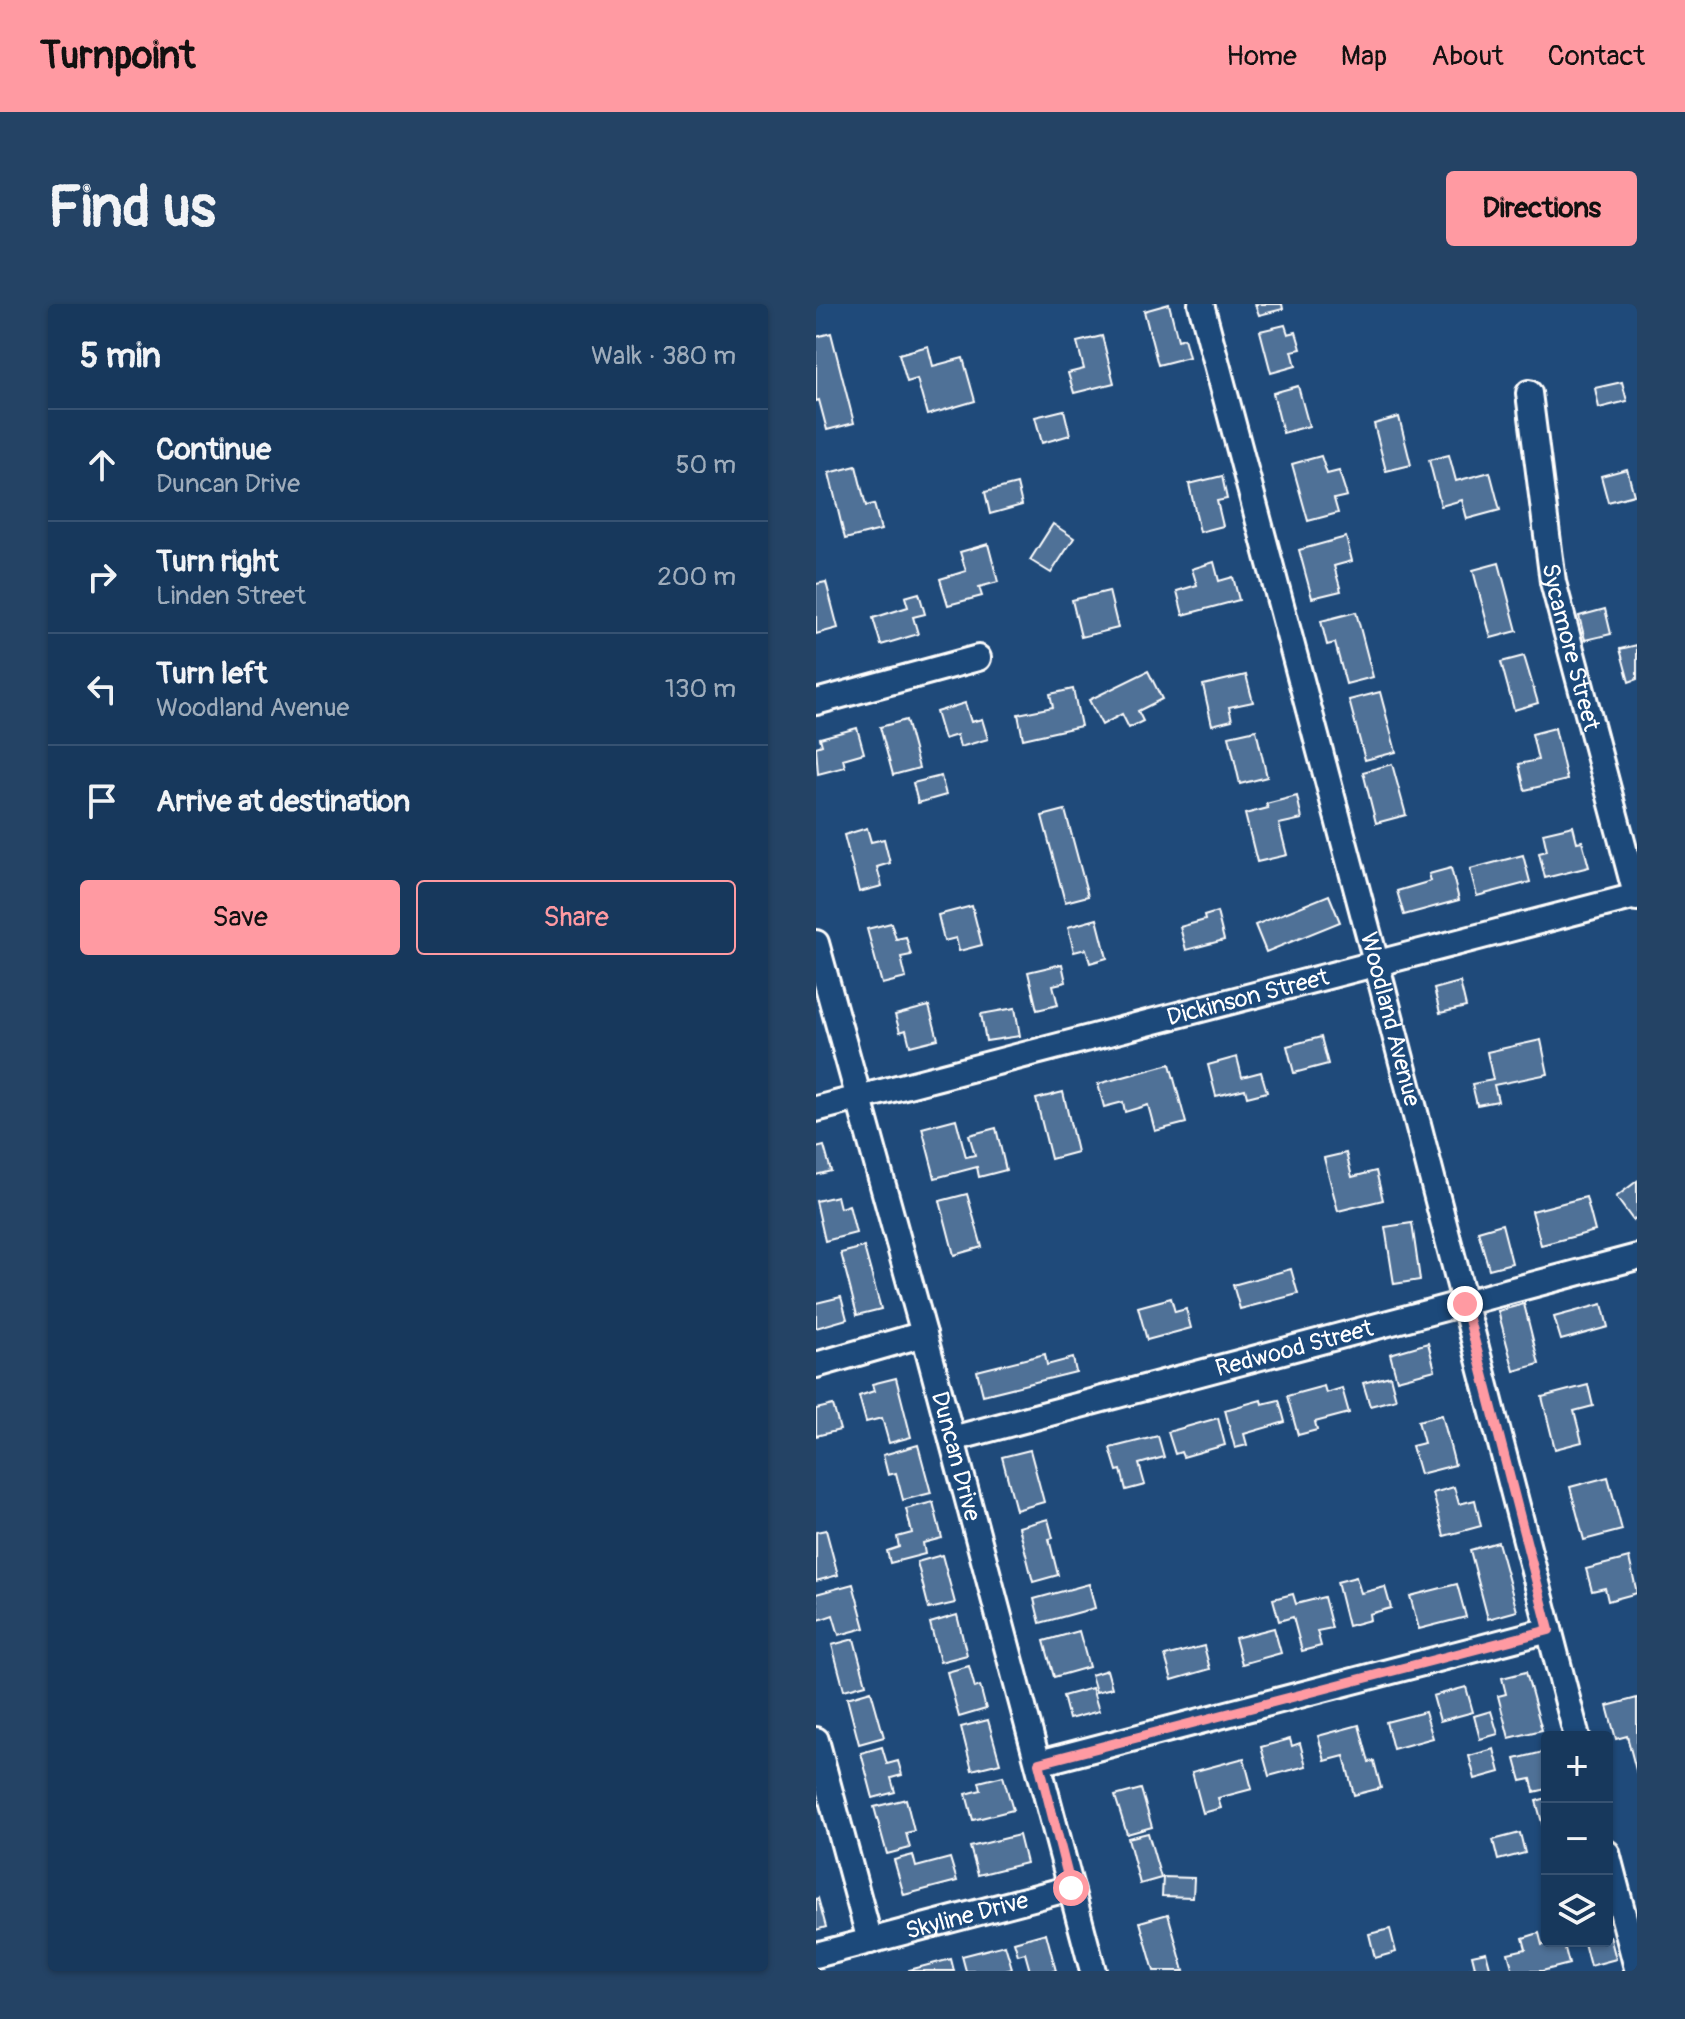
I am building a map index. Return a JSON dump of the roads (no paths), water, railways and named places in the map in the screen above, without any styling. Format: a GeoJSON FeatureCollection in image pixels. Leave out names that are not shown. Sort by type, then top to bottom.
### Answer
{"type":"FeatureCollection","features":[{"type":"Feature","properties":{"kind":"street","name":"Woodland Avenue"},"geometry":{"type":"LineString","coordinates":[[1201,304],[1575,1731]]}},
{"type":"Feature","properties":{"kind":"street","name":"Sycamore Street"},"geometry":{"type":"LineString","coordinates":[[1529,393],[1553,582],[1637,897]]}},
{"type":"Feature","properties":{"kind":"street"},"geometry":{"type":"LineString","coordinates":[[816,702],[978,658]]}},
{"type":"Feature","properties":{"kind":"street","name":"Dickinson Street"},"geometry":{"type":"LineString","coordinates":[[816,1109],[1637,897]]}},
{"type":"Feature","properties":{"kind":"street","name":"Duncan Drive"},"geometry":{"type":"LineString","coordinates":[[816,943],[924,1334],[1093,1971]]}},
{"type":"Feature","properties":{"kind":"street","name":"Redwood Street"},"geometry":{"type":"LineString","coordinates":[[952,1439],[1637,1257]]}},
{"type":"Feature","properties":{"kind":"street"},"geometry":{"type":"LineString","coordinates":[[816,1365],[924,1334]]}},
{"type":"Feature","properties":{"kind":"street"},"geometry":{"type":"LineString","coordinates":[[1039,1763],[1549,1630]]}},
{"type":"Feature","properties":{"kind":"street"},"geometry":{"type":"LineString","coordinates":[[816,1740],[870,1941]]}},
{"type":"Feature","properties":{"kind":"street"},"geometry":{"type":"LineString","coordinates":[[1613,1875],[1637,1968]]}},
{"type":"Feature","properties":{"kind":"street","name":"Skyline Drive"},"geometry":{"type":"LineString","coordinates":[[816,1955],[1071,1888]]}}]}
